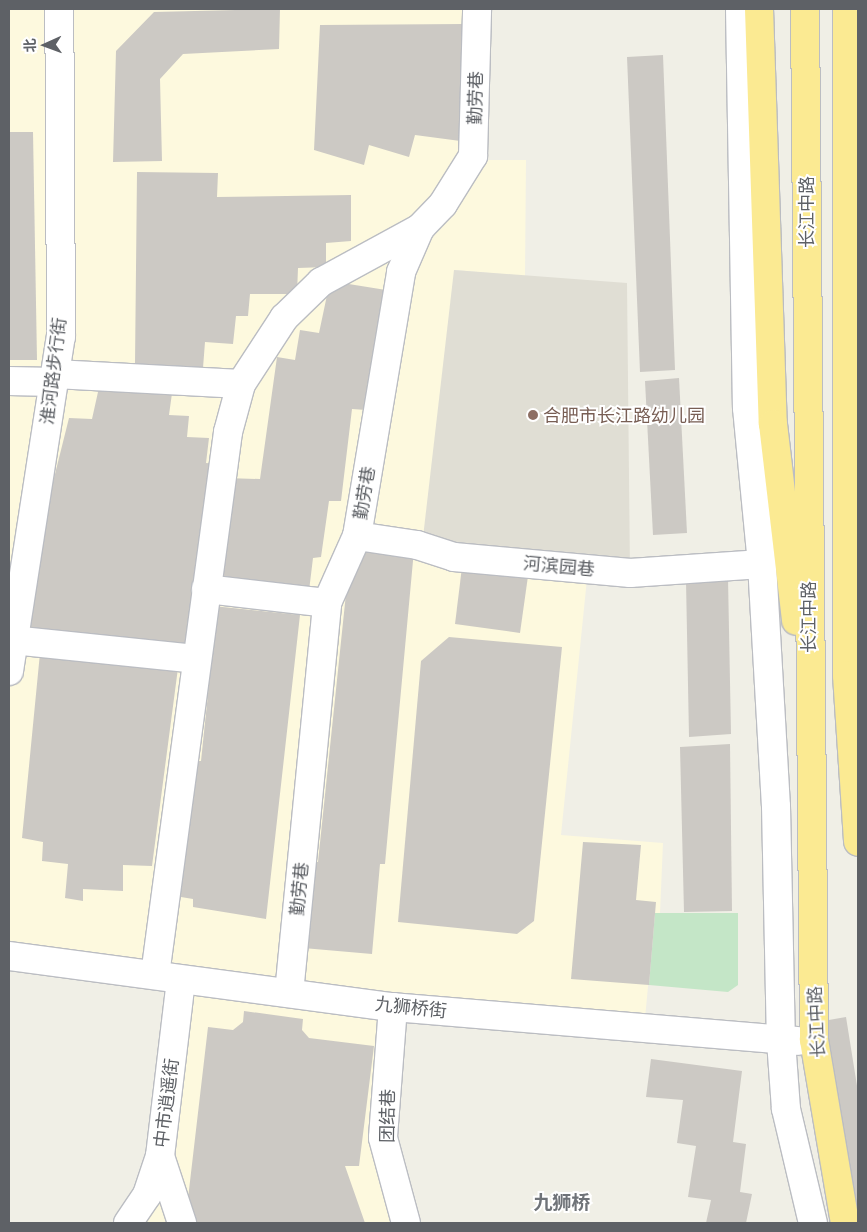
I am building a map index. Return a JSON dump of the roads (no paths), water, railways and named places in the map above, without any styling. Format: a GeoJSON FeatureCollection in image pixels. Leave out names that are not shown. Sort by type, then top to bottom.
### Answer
{"type":"FeatureCollection","features":[{"type":"Feature","properties":{"kind":"highway"},"geometry":{"type":"LineString","coordinates":[[759,9],[773,424],[790,596],[808,676]]}},
{"type":"Feature","properties":{"kind":"highway","name":"长江中路"},"geometry":{"type":"LineString","coordinates":[[805,9],[808,676],[814,1040],[845,1223]]}},
{"type":"Feature","properties":{"kind":"highway"},"geometry":{"type":"LineString","coordinates":[[847,9],[847,676],[858,842]]}},
{"type":"Feature","properties":{"kind":"highway"},"geometry":{"type":"LineString","coordinates":[[847,676],[858,625]]}},
{"type":"Feature","properties":{"kind":"street","name":"淮河路步行街"},"geometry":{"type":"LineString","coordinates":[[9,671],[61,337],[59,9]]}},
{"type":"Feature","properties":{"kind":"street","name":"勤劳巷"},"geometry":{"type":"LineString","coordinates":[[290,993],[327,603],[357,536],[401,272],[420,228],[443,204],[473,156],[477,9]]}},
{"type":"Feature","properties":{"kind":"street"},"geometry":{"type":"LineString","coordinates":[[740,9],[747,398],[762,564],[776,806],[780,1041],[786,1109],[813,1223]]}},
{"type":"Feature","properties":{"kind":"street","name":"中市逍遥街"},"geometry":{"type":"LineString","coordinates":[[182,1223],[160,1156],[168,977],[196,659],[228,432],[241,384],[284,318],[321,282],[420,228]]}},
{"type":"Feature","properties":{"kind":"street"},"geometry":{"type":"LineString","coordinates":[[9,381],[54,378],[241,384]]}},
{"type":"Feature","properties":{"kind":"street","name":"河滨园巷"},"geometry":{"type":"LineString","coordinates":[[357,536],[417,544],[454,557],[630,573],[762,564]]}},
{"type":"Feature","properties":{"kind":"street"},"geometry":{"type":"LineString","coordinates":[[206,589],[327,603]]}},
{"type":"Feature","properties":{"kind":"street"},"geometry":{"type":"LineString","coordinates":[[13,640],[196,659]]}},
{"type":"Feature","properties":{"kind":"street","name":"九狮桥街"},"geometry":{"type":"LineString","coordinates":[[9,956],[393,1006],[780,1041],[814,1040]]}},
{"type":"Feature","properties":{"kind":"street","name":"团结巷"},"geometry":{"type":"LineString","coordinates":[[393,1006],[383,1138],[406,1223]]}},
{"type":"Feature","properties":{"kind":"street"},"geometry":{"type":"LineString","coordinates":[[128,1223],[148,1195],[160,1156]]}},
{"type":"Feature","properties":{"kind":"place","name":"合肥市长江路幼儿园"},"geometry":{"type":"Point","coordinates":[533,415]}},
{"type":"Feature","properties":{"kind":"district","name":"九狮桥"},"geometry":{"type":"Point","coordinates":[562,1202]}}]}
